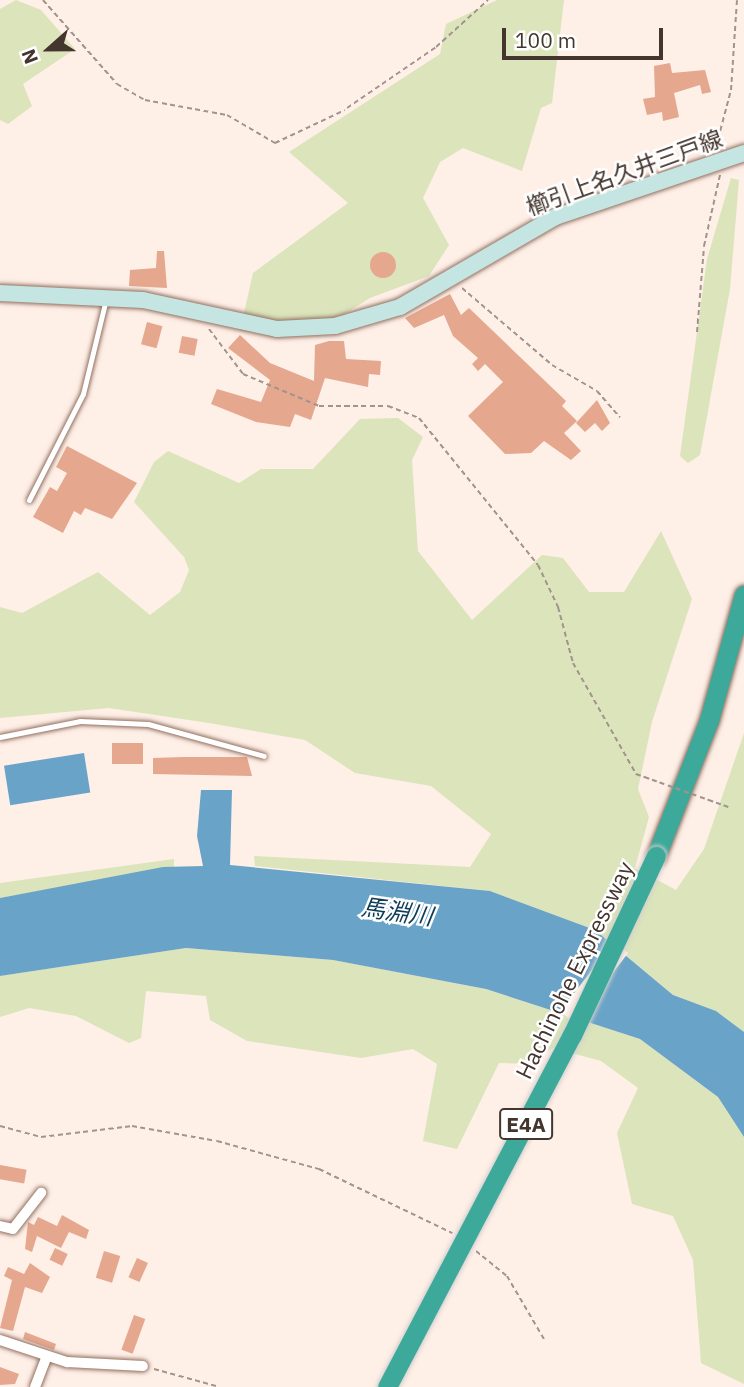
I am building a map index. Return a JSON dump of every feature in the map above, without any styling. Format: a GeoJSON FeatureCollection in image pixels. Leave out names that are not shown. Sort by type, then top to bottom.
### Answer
{"type":"FeatureCollection","features":[{"type":"Feature","properties":{"kind":"highway","name":"Hachinohe Expressway"},"geometry":{"type":"LineString","coordinates":[[387,1387],[572,1035],[661,856],[709,720],[744,595]]}},
{"type":"Feature","properties":{"kind":"highway","name":"Hachinohe Expressway"},"geometry":{"type":"LineString","coordinates":[[398,1387],[580,1040],[661,856],[744,636]]}},
{"type":"Feature","properties":{"kind":"main road","name":"櫛引上名久井三戸線"},"geometry":{"type":"LineString","coordinates":[[0,293],[107,296],[277,329],[335,326],[400,307],[555,217],[744,153]]}},
{"type":"Feature","properties":{"kind":"street"},"geometry":{"type":"LineString","coordinates":[[0,1226],[13,1229],[41,1193]]}},
{"type":"Feature","properties":{"kind":"street"},"geometry":{"type":"LineString","coordinates":[[0,1340],[46,1358],[143,1366]]}},
{"type":"Feature","properties":{"kind":"street"},"geometry":{"type":"LineString","coordinates":[[35,1387],[46,1358]]}},
{"type":"Feature","properties":{"kind":"lane"},"geometry":{"type":"LineString","coordinates":[[29,500],[83,394],[107,296]]}},
{"type":"Feature","properties":{"kind":"lane"},"geometry":{"type":"LineString","coordinates":[[0,737],[80,721],[135,723],[242,745],[264,757]]}},
{"type":"Feature","properties":{"kind":"path"},"geometry":{"type":"LineString","coordinates":[[43,0],[117,84],[145,100],[227,115],[275,144],[346,109],[436,47],[488,0]]}},
{"type":"Feature","properties":{"kind":"path"},"geometry":{"type":"LineString","coordinates":[[696,332],[704,246],[720,161],[716,142],[731,90],[737,0]]}},
{"type":"Feature","properties":{"kind":"path"},"geometry":{"type":"LineString","coordinates":[[451,275],[620,417]]}},
{"type":"Feature","properties":{"kind":"path"},"geometry":{"type":"LineString","coordinates":[[206,315],[228,362],[243,374],[319,406],[388,406],[419,418],[517,539],[551,587],[573,663],[636,774],[728,807]]}},
{"type":"Feature","properties":{"kind":"path"},"geometry":{"type":"LineString","coordinates":[[0,1126],[41,1137],[132,1126],[217,1141],[319,1168],[456,1236]]}},
{"type":"Feature","properties":{"kind":"path"},"geometry":{"type":"LineString","coordinates":[[472,1248],[507,1276],[544,1339]]}},
{"type":"Feature","properties":{"kind":"path"},"geometry":{"type":"LineString","coordinates":[[143,1366],[220,1387]]}},
{"type":"Feature","properties":{"kind":"green space"},"geometry":{"type":"Polygon","coordinates":[[[16,0],[41,10],[75,49],[23,84],[32,106],[8,124],[0,120],[0,9],[16,0]]]}},
{"type":"Feature","properties":{"kind":"green space"},"geometry":{"type":"Polygon","coordinates":[[[497,0],[564,0],[552,103],[541,108],[522,171],[463,148],[440,162],[423,198],[449,245],[429,276],[370,298],[330,323],[280,334],[240,331],[253,273],[348,203],[289,152],[440,54],[446,24],[497,0]]]}},
{"type":"Feature","properties":{"kind":"green space"},"geometry":{"type":"Polygon","coordinates":[[[731,178],[739,180],[730,289],[700,455],[688,463],[680,456],[707,259],[731,178]]]}},
{"type":"Feature","properties":{"kind":"green space"},"geometry":{"type":"Polygon","coordinates":[[[398,418],[423,437],[412,460],[418,551],[472,620],[542,555],[563,558],[589,592],[624,592],[661,531],[692,599],[652,722],[638,789],[649,817],[635,868],[676,890],[704,849],[744,733],[744,1032],[716,1011],[673,995],[595,930],[490,891],[255,866],[254,856],[470,867],[491,834],[431,786],[355,773],[305,740],[209,723],[109,708],[0,718],[0,607],[22,613],[98,572],[150,615],[180,592],[189,570],[184,557],[134,502],[154,462],[168,451],[239,483],[261,469],[313,469],[360,419],[398,418]]]}},
{"type":"Feature","properties":{"kind":"green space"},"geometry":{"type":"Polygon","coordinates":[[[174,859],[174,867],[0,898],[0,883],[174,859]]]}},
{"type":"Feature","properties":{"kind":"green space"},"geometry":{"type":"Polygon","coordinates":[[[186,948],[333,960],[486,989],[640,1039],[718,1097],[744,1137],[744,1384],[701,1363],[693,1260],[673,1216],[632,1204],[617,1133],[638,1088],[601,1061],[553,1048],[529,1064],[499,1063],[457,1149],[423,1141],[437,1064],[413,1049],[361,1058],[247,1041],[210,1020],[206,996],[146,991],[141,1038],[129,1043],[76,1016],[29,1008],[0,1017],[0,976],[186,948]]]}},
{"type":"Feature","properties":{"kind":"water"},"geometry":{"type":"Polygon","coordinates":[[[84,753],[90,793],[10,805],[4,766],[84,753]]]}},
{"type":"Feature","properties":{"kind":"water","name":"馬淵川"},"geometry":{"type":"Polygon","coordinates":[[[201,790],[232,790],[230,865],[490,891],[595,930],[673,995],[716,1011],[744,1032],[744,1137],[718,1097],[640,1039],[486,989],[333,960],[186,948],[0,976],[0,898],[163,867],[203,866],[197,836],[201,790]]]}},
{"type":"Feature","properties":{"kind":"pier"},"geometry":{"type":"Polygon","coordinates":[[[614,942],[628,953],[574,1022],[560,1011],[614,942]]]}},
{"type":"Feature","properties":{"kind":"building"},"geometry":{"type":"Polygon","coordinates":[[[670,63],[672,73],[705,70],[711,92],[702,94],[700,85],[674,93],[679,117],[663,121],[662,112],[647,115],[643,99],[655,97],[654,66],[670,63]]]}},
{"type":"Feature","properties":{"kind":"building"},"geometry":{"type":"Polygon","coordinates":[[[157,251],[164,251],[167,288],[129,286],[130,270],[156,268],[157,251]]]}},
{"type":"Feature","properties":{"kind":"building"},"geometry":{"type":"Polygon","coordinates":[[[383,252],[392,256],[396,265],[392,274],[383,278],[374,274],[370,265],[374,256],[383,252]]]}},
{"type":"Feature","properties":{"kind":"building"},"geometry":{"type":"Polygon","coordinates":[[[450,294],[461,315],[469,308],[566,401],[562,406],[577,421],[564,433],[581,451],[571,460],[544,441],[531,453],[505,454],[468,416],[503,382],[485,364],[478,371],[472,364],[478,358],[453,336],[444,315],[414,328],[405,318],[450,294]]]}},
{"type":"Feature","properties":{"kind":"building"},"geometry":{"type":"Polygon","coordinates":[[[147,322],[162,326],[157,348],[141,344],[147,322]]]}},
{"type":"Feature","properties":{"kind":"building"},"geometry":{"type":"Polygon","coordinates":[[[240,335],[270,363],[314,381],[315,345],[329,341],[344,341],[346,359],[381,361],[380,375],[369,374],[368,387],[325,378],[311,420],[295,414],[290,427],[256,422],[211,404],[217,389],[261,402],[270,380],[228,348],[240,335]]]}},
{"type":"Feature","properties":{"kind":"building"},"geometry":{"type":"Polygon","coordinates":[[[182,336],[198,339],[194,356],[179,353],[182,336]]]}},
{"type":"Feature","properties":{"kind":"building"},"geometry":{"type":"Polygon","coordinates":[[[597,400],[610,423],[602,431],[595,423],[585,432],[576,423],[597,400]]]}},
{"type":"Feature","properties":{"kind":"building"},"geometry":{"type":"Polygon","coordinates":[[[67,446],[137,483],[112,519],[85,508],[81,515],[74,511],[63,533],[33,517],[50,487],[57,491],[67,473],[56,467],[67,446]]]}},
{"type":"Feature","properties":{"kind":"building"},"geometry":{"type":"Polygon","coordinates":[[[112,743],[143,743],[143,764],[112,764],[112,743]]]}},
{"type":"Feature","properties":{"kind":"building"},"geometry":{"type":"Polygon","coordinates":[[[247,757],[252,776],[153,774],[153,758],[247,757]]]}},
{"type":"Feature","properties":{"kind":"building"},"geometry":{"type":"Polygon","coordinates":[[[0,1165],[27,1170],[24,1183],[0,1179],[0,1165]]]}},
{"type":"Feature","properties":{"kind":"building"},"geometry":{"type":"Polygon","coordinates":[[[62,1215],[89,1230],[86,1239],[69,1232],[61,1248],[37,1236],[32,1252],[25,1249],[28,1222],[34,1225],[38,1217],[57,1226],[62,1215]]]}},
{"type":"Feature","properties":{"kind":"building"},"geometry":{"type":"Polygon","coordinates":[[[55,1248],[68,1254],[62,1266],[50,1260],[55,1248]]]}},
{"type":"Feature","properties":{"kind":"building"},"geometry":{"type":"Polygon","coordinates":[[[104,1251],[120,1256],[112,1283],[96,1278],[104,1251]]]}},
{"type":"Feature","properties":{"kind":"building"},"geometry":{"type":"Polygon","coordinates":[[[137,1258],[148,1263],[139,1282],[128,1277],[137,1258]]]}},
{"type":"Feature","properties":{"kind":"building"},"geometry":{"type":"Polygon","coordinates":[[[30,1263],[50,1277],[42,1293],[25,1287],[13,1331],[0,1328],[12,1280],[4,1276],[8,1267],[24,1274],[30,1263]]]}},
{"type":"Feature","properties":{"kind":"building"},"geometry":{"type":"Polygon","coordinates":[[[134,1315],[145,1319],[133,1354],[121,1350],[134,1315]]]}},
{"type":"Feature","properties":{"kind":"building"},"geometry":{"type":"Polygon","coordinates":[[[25,1332],[56,1344],[54,1350],[23,1339],[25,1332]]]}},
{"type":"Feature","properties":{"kind":"building"},"geometry":{"type":"Polygon","coordinates":[[[0,1367],[19,1374],[15,1384],[0,1385],[0,1367]]]}}]}
